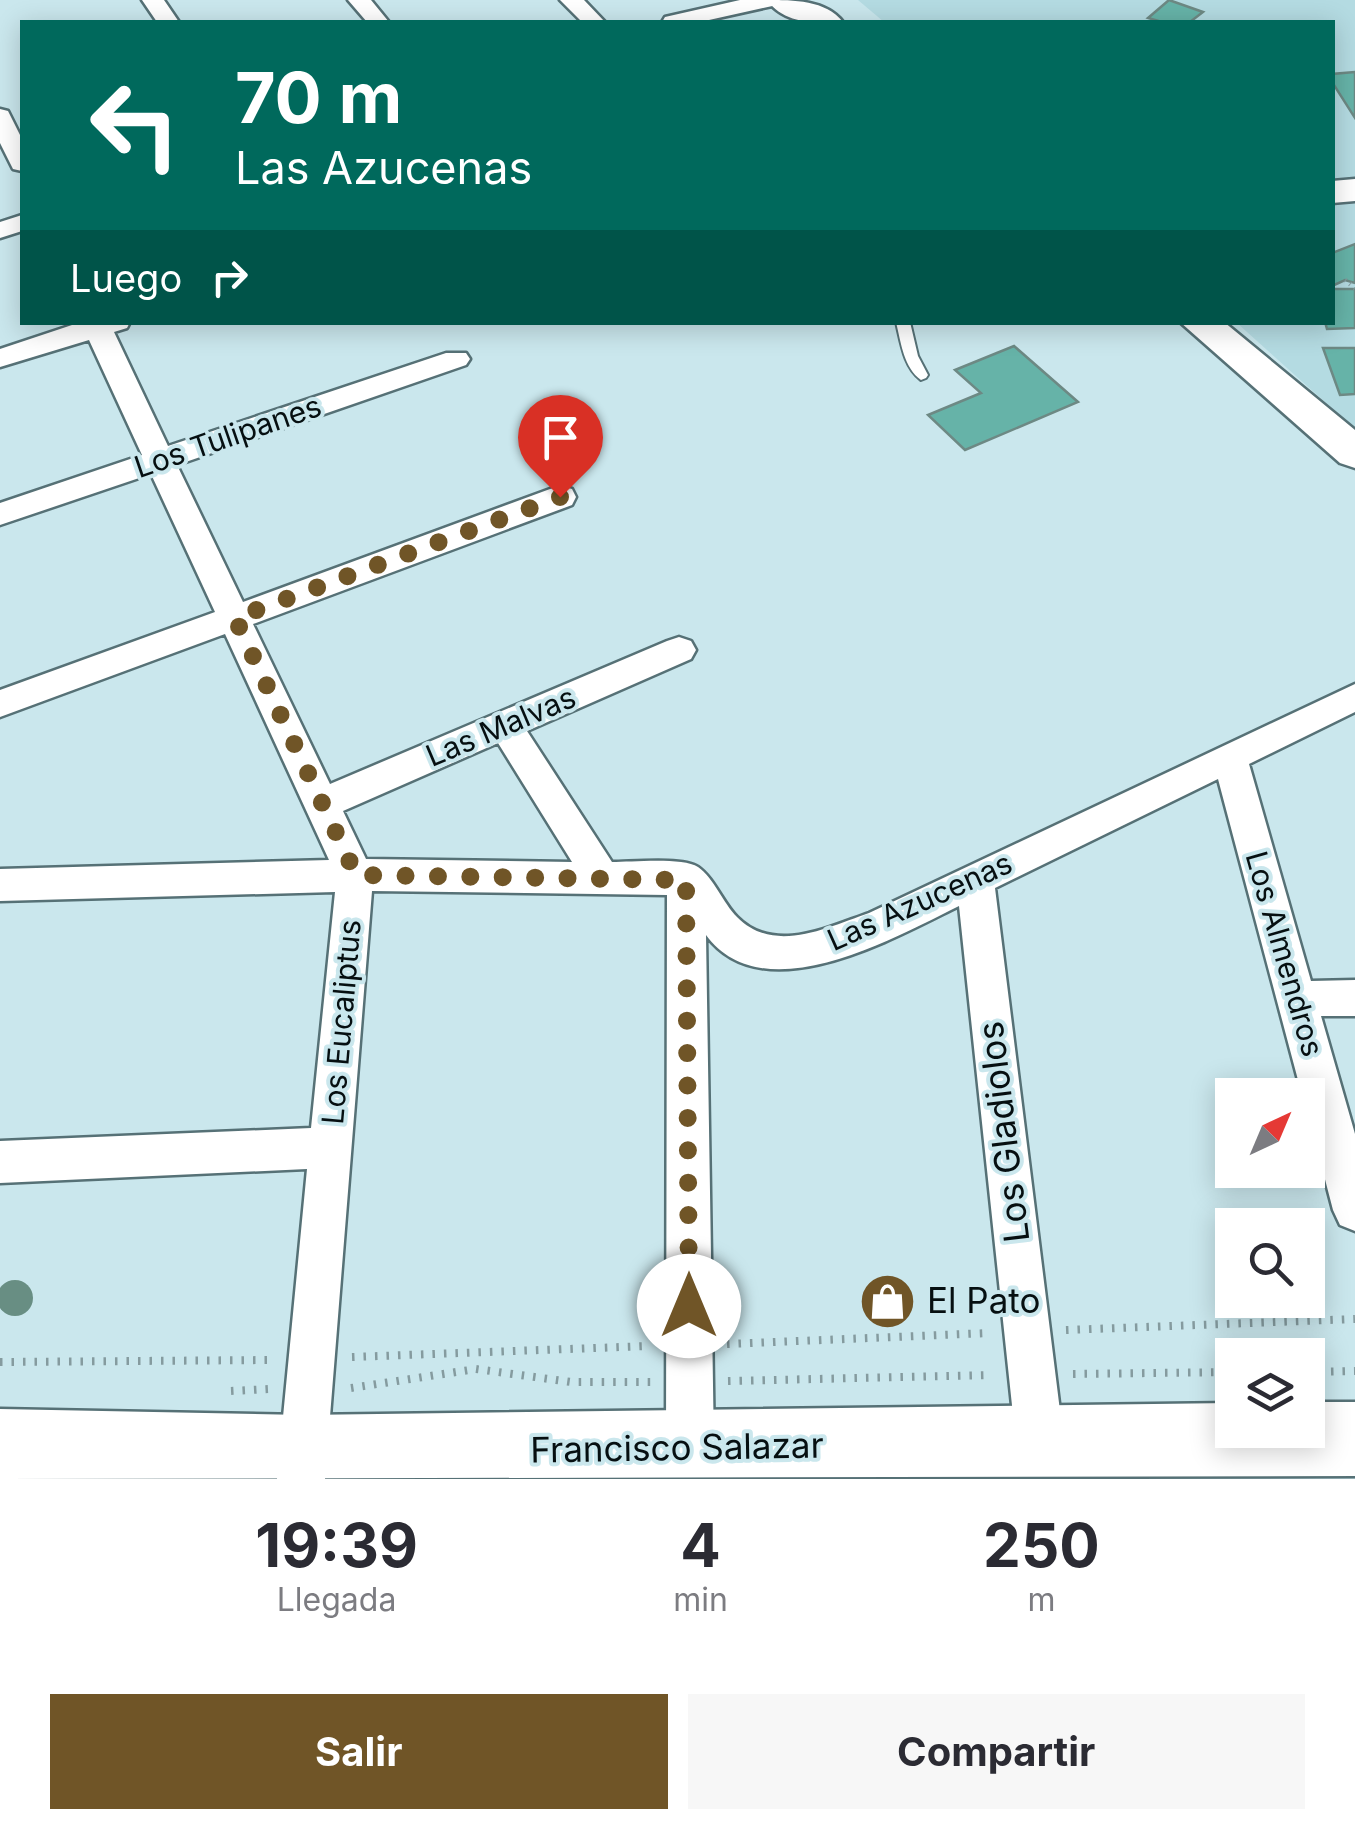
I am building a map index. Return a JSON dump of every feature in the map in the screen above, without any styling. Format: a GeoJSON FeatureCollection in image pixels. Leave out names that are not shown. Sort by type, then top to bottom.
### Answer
{"type":"FeatureCollection","features":[{"type":"Feature","properties":{"kind":"main road"},"geometry":{"type":"LineString","coordinates":[[783,0],[823,20]]}},
{"type":"Feature","properties":{"kind":"main road"},"geometry":{"type":"LineString","coordinates":[[828,0],[850,20]]}},
{"type":"Feature","properties":{"kind":"main road"},"geometry":{"type":"LineString","coordinates":[[1200,325],[1355,452]]}},
{"type":"Feature","properties":{"kind":"main road","name":"Francisco Salazar"},"geometry":{"type":"LineString","coordinates":[[0,1446],[305,1439],[690,1415],[1036,1409],[1355,1440]]}},
{"type":"Feature","properties":{"kind":"street"},"geometry":{"type":"LineString","coordinates":[[359,0],[376,20]]}},
{"type":"Feature","properties":{"kind":"street"},"geometry":{"type":"LineString","coordinates":[[571,0],[592,20]]}},
{"type":"Feature","properties":{"kind":"street"},"geometry":{"type":"LineString","coordinates":[[681,20],[769,0]]}},
{"type":"Feature","properties":{"kind":"street"},"geometry":{"type":"LineString","coordinates":[[1,121],[20,160]]}},
{"type":"Feature","properties":{"kind":"street"},"geometry":{"type":"LineString","coordinates":[[0,358],[101,325]]}},
{"type":"Feature","properties":{"kind":"street","name":"Los Eucaliptus"},"geometry":{"type":"LineString","coordinates":[[104,325],[160,460],[356,875],[305,1439]]}},
{"type":"Feature","properties":{"kind":"street","name":"Los Tulipanes"},"geometry":{"type":"LineString","coordinates":[[0,514],[456,359]]}},
{"type":"Feature","properties":{"kind":"street"},"geometry":{"type":"LineString","coordinates":[[0,704],[560,497]]}},
{"type":"Feature","properties":{"kind":"street","name":"Las Malvas"},"geometry":{"type":"LineString","coordinates":[[322,804],[679,650]]}},
{"type":"Feature","properties":{"kind":"street","name":"Las Azucenas"},"geometry":{"type":"LineString","coordinates":[[686,880],[724,931],[758,950],[797,954],[880,926],[1355,697]]}},
{"type":"Feature","properties":{"kind":"street"},"geometry":{"type":"LineString","coordinates":[[505,725],[602,878]]}},
{"type":"Feature","properties":{"kind":"street","name":"Los Almendros"},"geometry":{"type":"LineString","coordinates":[[1229,756],[1355,1210]]}},
{"type":"Feature","properties":{"kind":"street"},"geometry":{"type":"LineString","coordinates":[[0,885],[356,875],[686,880],[690,1415]]}},
{"type":"Feature","properties":{"kind":"street","name":"Los Gladiolos"},"geometry":{"type":"LineString","coordinates":[[975,882],[1036,1409]]}},
{"type":"Feature","properties":{"kind":"street"},"geometry":{"type":"LineString","coordinates":[[1297,999],[1355,998]]}},
{"type":"Feature","properties":{"kind":"street"},"geometry":{"type":"LineString","coordinates":[[0,1162],[330,1148]]}},
{"type":"Feature","properties":{"kind":"lane"},"geometry":{"type":"LineString","coordinates":[[904,325],[908,346],[922,376]]}},
{"type":"Feature","properties":{"kind":"path"},"geometry":{"type":"LineString","coordinates":[[1346,280],[1349,287],[1355,288]]}},
{"type":"Feature","properties":{"kind":"path"},"geometry":{"type":"LineString","coordinates":[[225,1391],[305,1439],[380,1387],[476,1369],[571,1382],[690,1415],[1036,1409],[1215,1375]]}},
{"type":"Feature","properties":{"kind":"path"},"geometry":{"type":"LineString","coordinates":[[1325,1372],[1355,1371]]}},
{"type":"Feature","properties":{"kind":"shaded area"},"geometry":{"type":"Polygon","coordinates":[[[858,0],[1355,0],[1355,429],[1239,325],[1335,325],[1335,20],[882,20],[858,0]]]}},
{"type":"Feature","properties":{"kind":"building"},"geometry":{"type":"Polygon","coordinates":[[[1169,0],[1203,12],[1193,20],[1148,18],[1169,0]]]}},
{"type":"Feature","properties":{"kind":"building"},"geometry":{"type":"Polygon","coordinates":[[[1355,72],[1355,118],[1335,87],[1335,74],[1355,72]]]}},
{"type":"Feature","properties":{"kind":"building"},"geometry":{"type":"Polygon","coordinates":[[[1355,244],[1355,283],[1345,280],[1335,285],[1335,252],[1355,244]]]}},
{"type":"Feature","properties":{"kind":"building"},"geometry":{"type":"Polygon","coordinates":[[[1335,289],[1355,289],[1355,328],[1327,329],[1326,325],[1335,325],[1335,289]]]}},
{"type":"Feature","properties":{"kind":"building"},"geometry":{"type":"Polygon","coordinates":[[[1014,346],[1078,402],[965,450],[928,415],[981,393],[955,370],[1014,346]]]}},
{"type":"Feature","properties":{"kind":"building"},"geometry":{"type":"Polygon","coordinates":[[[1323,348],[1355,348],[1355,394],[1340,395],[1323,348]]]}},
{"type":"Feature","properties":{"kind":"place","name":"El Pato"},"geometry":{"type":"Point","coordinates":[888,1301]}},
{"type":"Feature","properties":{"kind":"route"},"geometry":{"type":"LineString","coordinates":[[560,497],[235,618],[356,875],[686,880],[689,1306]]}}]}
